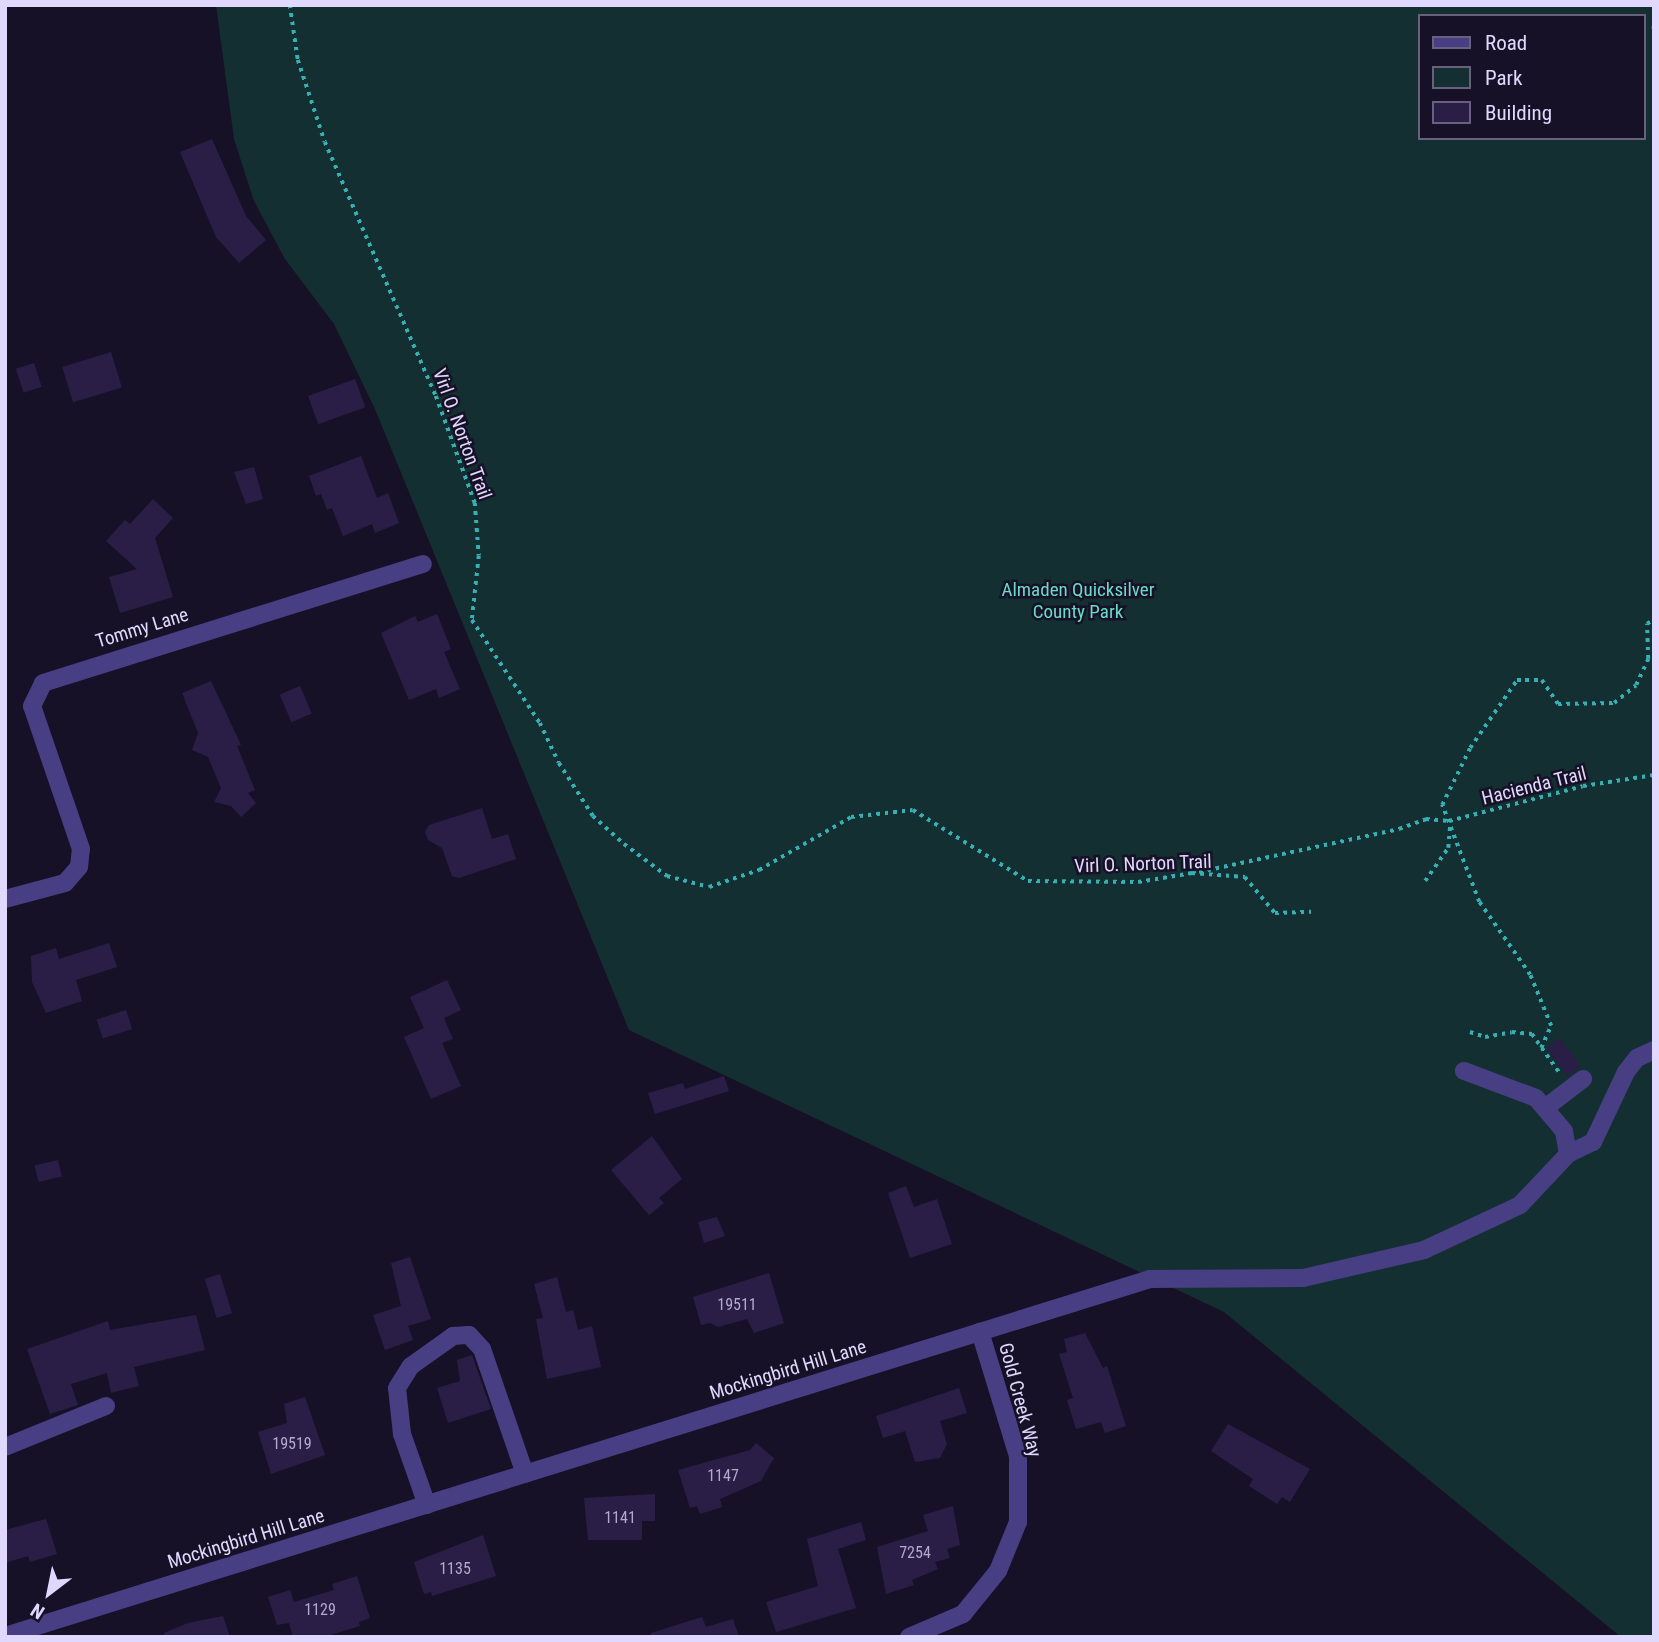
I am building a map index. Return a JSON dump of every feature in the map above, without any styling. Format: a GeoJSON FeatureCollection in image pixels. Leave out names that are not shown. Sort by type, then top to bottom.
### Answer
{"type":"FeatureCollection","features":[{"type":"Feature","properties":{"kind":"street","name":"Tommy Lane"},"geometry":{"type":"LineString","coordinates":[[5,899],[65,883],[79,867],[81,849],[32,706],[43,683],[423,564]]}},
{"type":"Feature","properties":{"kind":"street","name":"Mockingbird Hill Lane"},"geometry":{"type":"LineString","coordinates":[[5,1636],[1150,1279],[1303,1278],[1424,1250],[1520,1205],[1568,1154],[1593,1142],[1626,1072],[1637,1058],[1654,1050]]}},
{"type":"Feature","properties":{"kind":"street"},"geometry":{"type":"LineString","coordinates":[[1464,1071],[1536,1098],[1564,1131],[1568,1154]]}},
{"type":"Feature","properties":{"kind":"street"},"geometry":{"type":"LineString","coordinates":[[1545,1108],[1577,1083]]}},
{"type":"Feature","properties":{"kind":"street","name":"Gold Creek Way"},"geometry":{"type":"LineString","coordinates":[[909,1637],[963,1614],[998,1572],[1018,1522],[1018,1456],[980,1332]]}},
{"type":"Feature","properties":{"kind":"street"},"geometry":{"type":"LineString","coordinates":[[427,1505],[402,1434],[397,1388],[411,1366],[453,1336],[469,1335],[482,1349],[525,1474]]}},
{"type":"Feature","properties":{"kind":"street"},"geometry":{"type":"LineString","coordinates":[[5,1447],[106,1406]]}},
{"type":"Feature","properties":{"kind":"path","name":"Virl O. Norton Trail"},"geometry":{"type":"LineString","coordinates":[[290,5],[298,60],[325,142],[436,396],[475,503],[479,556],[472,620],[540,723],[559,763],[593,816],[667,876],[709,887],[759,870],[850,817],[914,810],[1028,881],[1138,882],[1192,873],[1245,877],[1275,913],[1311,912]]}},
{"type":"Feature","properties":{"kind":"path"},"geometry":{"type":"LineString","coordinates":[[1654,26],[1654,33]]}},
{"type":"Feature","properties":{"kind":"path"},"geometry":{"type":"LineString","coordinates":[[1541,1048],[1546,1046],[1551,1026],[1530,975],[1479,902],[1442,805],[1470,748],[1517,680],[1542,680],[1558,704],[1614,703],[1636,685],[1648,659],[1647,624],[1654,620]]}},
{"type":"Feature","properties":{"kind":"path","name":"Hacienda Trail"},"geometry":{"type":"LineString","coordinates":[[1192,873],[1399,829],[1426,819],[1449,821],[1583,786],[1654,775]]}},
{"type":"Feature","properties":{"kind":"path"},"geometry":{"type":"LineString","coordinates":[[1425,881],[1448,848],[1449,821]]}},
{"type":"Feature","properties":{"kind":"path"},"geometry":{"type":"LineString","coordinates":[[1470,1032],[1485,1037],[1526,1032],[1577,1083]]}},
{"type":"Feature","properties":{"kind":"green space","name":"Almaden Quicksilver County Park"},"geometry":{"type":"Polygon","coordinates":[[[216,5],[1654,5],[1654,1637],[1621,1637],[1224,1312],[629,1030],[375,409],[334,324],[285,259],[254,201],[234,139],[216,5]]]}},
{"type":"Feature","properties":{"kind":"building"},"geometry":{"type":"Polygon","coordinates":[[[212,139],[246,216],[266,240],[239,263],[216,237],[180,152],[212,139]]]}},
{"type":"Feature","properties":{"kind":"building"},"geometry":{"type":"Polygon","coordinates":[[[111,352],[122,387],[73,402],[62,367],[111,352]]]}},
{"type":"Feature","properties":{"kind":"building"},"geometry":{"type":"Polygon","coordinates":[[[34,363],[42,387],[24,393],[16,369],[34,363]]]}},
{"type":"Feature","properties":{"kind":"building"},"geometry":{"type":"Polygon","coordinates":[[[355,379],[365,407],[318,424],[308,396],[355,379]]]}},
{"type":"Feature","properties":{"kind":"building"},"geometry":{"type":"Polygon","coordinates":[[[361,456],[377,498],[388,493],[399,523],[375,533],[372,524],[343,536],[332,508],[327,510],[321,494],[316,496],[309,476],[361,456]]]}},
{"type":"Feature","properties":{"kind":"building"},"geometry":{"type":"Polygon","coordinates":[[[254,467],[263,499],[246,504],[234,472],[254,467]]]}},
{"type":"Feature","properties":{"kind":"building"},"geometry":{"type":"Polygon","coordinates":[[[153,499],[173,518],[155,538],[173,597],[120,613],[109,577],[137,569],[106,541],[125,520],[130,524],[153,499]]]}},
{"type":"Feature","properties":{"kind":"building"},"geometry":{"type":"Polygon","coordinates":[[[437,614],[451,649],[444,652],[460,689],[439,698],[436,689],[409,700],[381,633],[415,616],[418,622],[437,614]]]}},
{"type":"Feature","properties":{"kind":"building"},"geometry":{"type":"Polygon","coordinates":[[[211,681],[241,745],[237,746],[255,790],[248,793],[256,803],[241,817],[231,806],[214,802],[221,788],[208,757],[192,750],[198,733],[182,693],[211,681]]]}},
{"type":"Feature","properties":{"kind":"building"},"geometry":{"type":"Polygon","coordinates":[[[300,686],[312,714],[291,722],[280,695],[300,686]]]}},
{"type":"Feature","properties":{"kind":"building"},"geometry":{"type":"Polygon","coordinates":[[[482,808],[492,839],[508,834],[516,859],[459,878],[452,876],[442,848],[428,840],[425,832],[429,825],[482,808]]]}},
{"type":"Feature","properties":{"kind":"building"},"geometry":{"type":"Polygon","coordinates":[[[109,943],[117,967],[76,980],[82,1001],[46,1013],[32,982],[31,956],[56,948],[59,959],[109,943]]]}},
{"type":"Feature","properties":{"kind":"building"},"geometry":{"type":"Polygon","coordinates":[[[447,980],[461,1010],[444,1018],[453,1039],[442,1043],[461,1086],[431,1099],[404,1037],[424,1028],[410,997],[447,980]]]}},
{"type":"Feature","properties":{"kind":"building"},"geometry":{"type":"Polygon","coordinates":[[[126,1010],[132,1029],[103,1039],[97,1020],[126,1010]]]}},
{"type":"Feature","properties":{"kind":"building"},"geometry":{"type":"Polygon","coordinates":[[[1560,1038],[1581,1066],[1567,1076],[1546,1048],[1560,1038]]]}},
{"type":"Feature","properties":{"kind":"building"},"geometry":{"type":"Polygon","coordinates":[[[724,1076],[729,1091],[655,1114],[648,1093],[683,1083],[685,1089],[724,1076]]]}},
{"type":"Feature","properties":{"kind":"building"},"geometry":{"type":"Polygon","coordinates":[[[652,1136],[682,1179],[659,1198],[664,1203],[649,1215],[611,1170],[652,1136]]]}},
{"type":"Feature","properties":{"kind":"building"},"geometry":{"type":"Polygon","coordinates":[[[58,1160],[62,1177],[38,1182],[35,1165],[58,1160]]]}},
{"type":"Feature","properties":{"kind":"building"},"geometry":{"type":"Polygon","coordinates":[[[906,1186],[914,1207],[937,1199],[952,1244],[910,1258],[888,1193],[906,1186]]]}},
{"type":"Feature","properties":{"kind":"building"},"geometry":{"type":"Polygon","coordinates":[[[717,1217],[725,1236],[704,1243],[698,1222],[717,1217]]]}},
{"type":"Feature","properties":{"kind":"building"},"geometry":{"type":"Polygon","coordinates":[[[410,1257],[431,1319],[408,1326],[413,1340],[385,1350],[373,1315],[401,1306],[391,1263],[410,1257]]]}},
{"type":"Feature","properties":{"kind":"building"},"geometry":{"type":"Polygon","coordinates":[[[769,1273],[784,1323],[754,1333],[747,1319],[718,1327],[710,1323],[701,1325],[693,1297],[769,1273]]]}},
{"type":"Feature","properties":{"kind":"building"},"geometry":{"type":"Polygon","coordinates":[[[220,1274],[232,1313],[217,1318],[205,1279],[220,1274]]]}},
{"type":"Feature","properties":{"kind":"building"},"geometry":{"type":"Polygon","coordinates":[[[557,1277],[566,1312],[573,1310],[578,1330],[592,1326],[601,1367],[547,1379],[536,1319],[543,1318],[534,1284],[557,1277]]]}},
{"type":"Feature","properties":{"kind":"building"},"geometry":{"type":"Polygon","coordinates":[[[196,1315],[205,1350],[134,1367],[139,1386],[111,1393],[107,1373],[71,1384],[78,1405],[50,1414],[27,1349],[108,1321],[110,1330],[196,1315]]]}},
{"type":"Feature","properties":{"kind":"building"},"geometry":{"type":"Polygon","coordinates":[[[1085,1333],[1103,1368],[1107,1366],[1126,1426],[1105,1433],[1101,1422],[1076,1429],[1067,1400],[1073,1398],[1059,1354],[1067,1352],[1064,1339],[1085,1333]]]}},
{"type":"Feature","properties":{"kind":"building"},"geometry":{"type":"Polygon","coordinates":[[[472,1355],[491,1409],[448,1423],[437,1388],[460,1381],[457,1360],[472,1355]]]}},
{"type":"Feature","properties":{"kind":"building"},"geometry":{"type":"Polygon","coordinates":[[[959,1388],[967,1413],[940,1421],[947,1444],[940,1458],[915,1462],[905,1431],[883,1438],[876,1416],[959,1388]]]}},
{"type":"Feature","properties":{"kind":"building"},"geometry":{"type":"Polygon","coordinates":[[[305,1397],[325,1455],[271,1474],[258,1432],[287,1423],[284,1404],[305,1397]]]}},
{"type":"Feature","properties":{"kind":"building"},"geometry":{"type":"Polygon","coordinates":[[[1228,1424],[1310,1469],[1290,1502],[1282,1497],[1277,1504],[1249,1486],[1253,1479],[1211,1451],[1228,1424]]]}},
{"type":"Feature","properties":{"kind":"building"},"geometry":{"type":"Polygon","coordinates":[[[756,1443],[774,1458],[761,1481],[720,1499],[722,1507],[700,1514],[697,1506],[690,1508],[678,1470],[750,1450],[756,1443]]]}},
{"type":"Feature","properties":{"kind":"building"},"geometry":{"type":"Polygon","coordinates":[[[655,1494],[655,1521],[642,1521],[642,1540],[588,1540],[584,1498],[655,1494]]]}},
{"type":"Feature","properties":{"kind":"building"},"geometry":{"type":"Polygon","coordinates":[[[953,1506],[960,1545],[947,1549],[950,1558],[935,1562],[938,1569],[912,1580],[914,1585],[886,1594],[877,1547],[928,1531],[923,1515],[953,1506]]]}},
{"type":"Feature","properties":{"kind":"building"},"geometry":{"type":"Polygon","coordinates":[[[46,1519],[57,1554],[30,1562],[28,1556],[5,1563],[5,1530],[46,1519]]]}},
{"type":"Feature","properties":{"kind":"building"},"geometry":{"type":"Polygon","coordinates":[[[861,1522],[866,1540],[838,1549],[856,1608],[776,1632],[766,1602],[818,1586],[807,1539],[861,1522]]]}},
{"type":"Feature","properties":{"kind":"building"},"geometry":{"type":"Polygon","coordinates":[[[483,1535],[496,1576],[432,1596],[431,1592],[424,1594],[414,1562],[483,1535]]]}},
{"type":"Feature","properties":{"kind":"building"},"geometry":{"type":"Polygon","coordinates":[[[357,1576],[370,1618],[359,1622],[360,1626],[324,1637],[293,1637],[289,1623],[277,1625],[268,1597],[290,1590],[294,1602],[334,1590],[332,1584],[357,1576]]]}},
{"type":"Feature","properties":{"kind":"building"},"geometry":{"type":"Polygon","coordinates":[[[223,1616],[230,1637],[165,1637],[164,1633],[188,1623],[223,1616]]]}},
{"type":"Feature","properties":{"kind":"building"},"geometry":{"type":"Polygon","coordinates":[[[702,1617],[706,1627],[733,1619],[739,1637],[651,1637],[651,1633],[702,1617]]]}}]}
